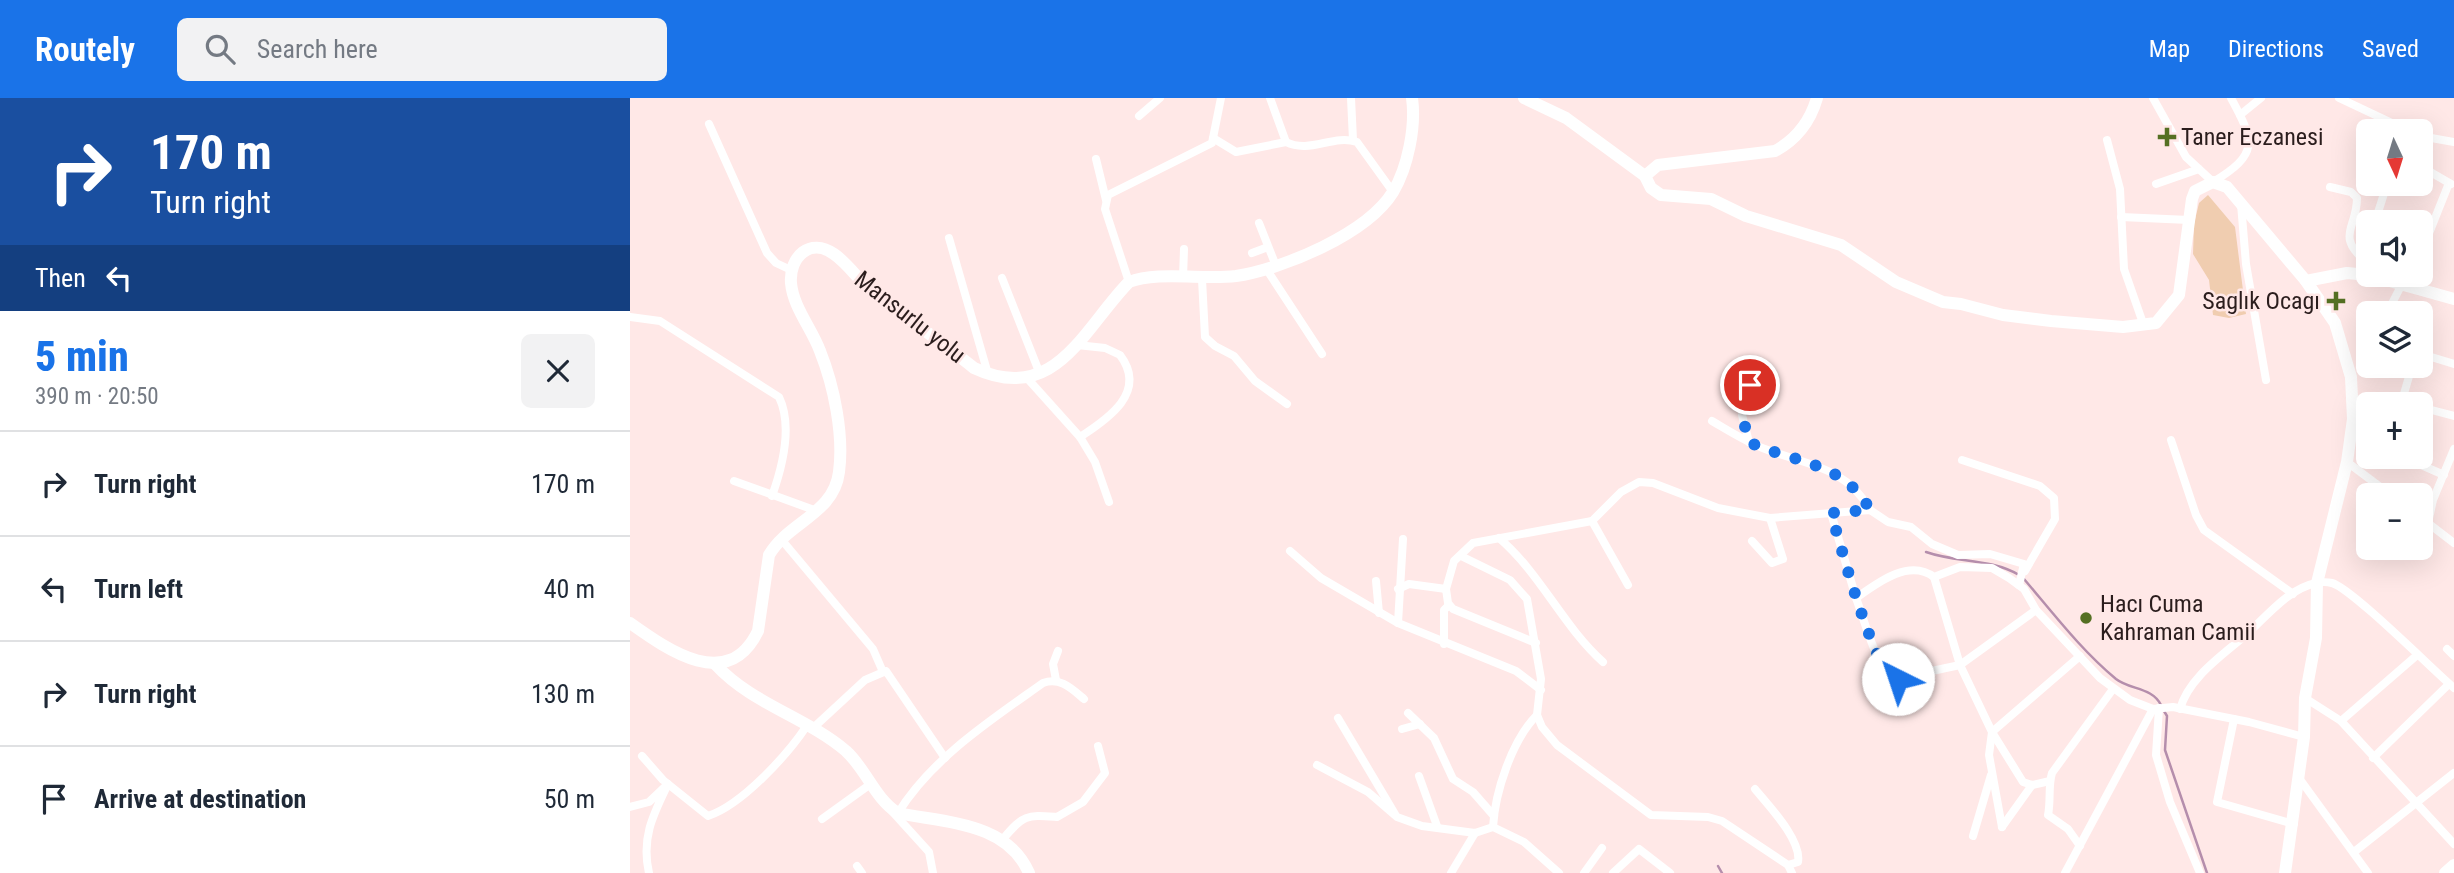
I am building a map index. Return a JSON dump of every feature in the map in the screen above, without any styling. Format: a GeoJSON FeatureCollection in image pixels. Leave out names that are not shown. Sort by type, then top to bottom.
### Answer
{"type":"FeatureCollection","features":[{"type":"Feature","properties":{"kind":"street"},"geometry":{"type":"LineString","coordinates":[[1139,116],[1160,98]]}},
{"type":"Feature","properties":{"kind":"street"},"geometry":{"type":"LineString","coordinates":[[1106,200],[1111,192],[1212,143],[1221,98]]}},
{"type":"Feature","properties":{"kind":"street"},"geometry":{"type":"LineString","coordinates":[[1270,98],[1286,142]]}},
{"type":"Feature","properties":{"kind":"street"},"geometry":{"type":"LineString","coordinates":[[1351,98],[1353,140]]}},
{"type":"Feature","properties":{"kind":"street"},"geometry":{"type":"LineString","coordinates":[[1034,376],[1077,345],[1129,282],[1202,279],[1271,268],[1312,254],[1368,218],[1393,192],[1405,164],[1414,111],[1412,98]]}},
{"type":"Feature","properties":{"kind":"street"},"geometry":{"type":"LineString","coordinates":[[1524,98],[1566,118],[1645,176],[1651,188],[1661,195],[1712,199],[1746,216],[1841,245],[1896,282],[1943,302],[2015,317],[2144,326],[2156,323],[2179,295],[2195,191],[2237,167],[2249,148],[2250,140],[2231,98]]}},
{"type":"Feature","properties":{"kind":"street"},"geometry":{"type":"LineString","coordinates":[[1645,176],[1658,165],[1775,151],[1791,142],[1805,125],[1817,98]]}},
{"type":"Feature","properties":{"kind":"street"},"geometry":{"type":"LineString","coordinates":[[2153,98],[2186,157],[2213,182],[2227,187],[2306,281],[2335,323],[2348,359],[2353,419],[2347,462],[2317,583],[2316,638],[2305,698],[2300,778],[2285,873]]}},
{"type":"Feature","properties":{"kind":"street"},"geometry":{"type":"LineString","coordinates":[[2240,115],[2261,98]]}},
{"type":"Feature","properties":{"kind":"street"},"geometry":{"type":"LineString","coordinates":[[2339,98],[2384,119]]}},
{"type":"Feature","properties":{"kind":"street"},"geometry":{"type":"LineString","coordinates":[[709,124],[767,253],[776,263],[791,270],[791,286],[820,351],[832,388],[839,473],[827,503],[781,539],[769,555],[762,618],[753,641],[733,658],[716,664]]}},
{"type":"Feature","properties":{"kind":"street"},"geometry":{"type":"LineString","coordinates":[[1213,138],[1236,152],[1286,142],[1304,147],[1353,140],[1360,144],[1393,192]]}},
{"type":"Feature","properties":{"kind":"street"},"geometry":{"type":"LineString","coordinates":[[2433,138],[2454,142]]}},
{"type":"Feature","properties":{"kind":"street"},"geometry":{"type":"LineString","coordinates":[[2107,140],[2120,189],[2124,269],[2144,326]]}},
{"type":"Feature","properties":{"kind":"street"},"geometry":{"type":"LineString","coordinates":[[1096,159],[1106,200],[1105,209],[1129,282]]}},
{"type":"Feature","properties":{"kind":"street"},"geometry":{"type":"LineString","coordinates":[[2156,184],[2199,169]]}},
{"type":"Feature","properties":{"kind":"street"},"geometry":{"type":"LineString","coordinates":[[2433,173],[2452,184],[2433,227]]}},
{"type":"Feature","properties":{"kind":"street"},"geometry":{"type":"LineString","coordinates":[[2330,187],[2351,192],[2357,198],[2348,241],[2356,253]]}},
{"type":"Feature","properties":{"kind":"street"},"geometry":{"type":"LineString","coordinates":[[2241,204],[2246,264],[2266,380]]}},
{"type":"Feature","properties":{"kind":"street"},"geometry":{"type":"LineString","coordinates":[[2121,217],[2189,220]]}},
{"type":"Feature","properties":{"kind":"street"},"geometry":{"type":"LineString","coordinates":[[1259,223],[1268,247],[1271,268],[1322,354]]}},
{"type":"Feature","properties":{"kind":"street"},"geometry":{"type":"LineString","coordinates":[[949,238],[988,374]]}},
{"type":"Feature","properties":{"kind":"street","name":"Mansurlu yolu"},"geometry":{"type":"LineString","coordinates":[[791,270],[795,260],[806,249],[813,246],[831,251],[875,294],[974,368],[988,374],[1034,376]]}},
{"type":"Feature","properties":{"kind":"street"},"geometry":{"type":"LineString","coordinates":[[1252,253],[1268,247]]}},
{"type":"Feature","properties":{"kind":"street"},"geometry":{"type":"LineString","coordinates":[[1183,278],[1184,249]]}},
{"type":"Feature","properties":{"kind":"street"},"geometry":{"type":"LineString","coordinates":[[2306,281],[2356,275]]}},
{"type":"Feature","properties":{"kind":"street"},"geometry":{"type":"LineString","coordinates":[[1002,278],[1034,376],[1080,437],[1095,462],[1109,502]]}},
{"type":"Feature","properties":{"kind":"street"},"geometry":{"type":"LineString","coordinates":[[1202,279],[1205,337],[1214,346],[1234,356],[1252,378],[1287,404]]}},
{"type":"Feature","properties":{"kind":"street"},"geometry":{"type":"LineString","coordinates":[[2419,287],[2454,299]]}},
{"type":"Feature","properties":{"kind":"street"},"geometry":{"type":"LineString","coordinates":[[630,317],[660,321],[779,397],[784,459],[772,496]]}},
{"type":"Feature","properties":{"kind":"street"},"geometry":{"type":"LineString","coordinates":[[1077,345],[1105,348],[1120,355],[1125,361],[1128,380],[1122,405],[1109,419],[1080,437]]}},
{"type":"Feature","properties":{"kind":"street"},"geometry":{"type":"LineString","coordinates":[[2433,358],[2454,364]]}},
{"type":"Feature","properties":{"kind":"street"},"geometry":{"type":"LineString","coordinates":[[1749,442],[1742,415],[1750,385]]}},
{"type":"Feature","properties":{"kind":"street"},"geometry":{"type":"LineString","coordinates":[[2433,410],[2454,416]]}},
{"type":"Feature","properties":{"kind":"street"},"geometry":{"type":"LineString","coordinates":[[1712,421],[1749,442],[1844,478],[1861,493],[1870,510],[1888,522],[1911,527],[1932,544],[1958,555],[1990,554],[2024,564],[2020,581]]}},
{"type":"Feature","properties":{"kind":"street"},"geometry":{"type":"LineString","coordinates":[[2171,440],[2196,515],[2204,530],[2293,594]]}},
{"type":"Feature","properties":{"kind":"street"},"geometry":{"type":"LineString","coordinates":[[2433,508],[2454,449]]}},
{"type":"Feature","properties":{"kind":"street"},"geometry":{"type":"LineString","coordinates":[[1962,460],[2040,486],[2054,498],[2055,519],[2020,581]]}},
{"type":"Feature","properties":{"kind":"street"},"geometry":{"type":"LineString","coordinates":[[2347,462],[2375,483]]}},
{"type":"Feature","properties":{"kind":"street"},"geometry":{"type":"LineString","coordinates":[[2433,468],[2454,476]]}},
{"type":"Feature","properties":{"kind":"street"},"geometry":{"type":"LineString","coordinates":[[734,481],[817,512]]}},
{"type":"Feature","properties":{"kind":"street"},"geometry":{"type":"LineString","coordinates":[[1536,643],[1460,614],[1449,605],[1446,589],[1454,561],[1473,543],[1592,521],[1621,492],[1639,481],[1653,483],[1718,508],[1770,518],[1870,510]]}},
{"type":"Feature","properties":{"kind":"street"},"geometry":{"type":"LineString","coordinates":[[1831,513],[1856,598],[1880,660],[1890,678],[1898,679],[1960,665],[2036,610]]}},
{"type":"Feature","properties":{"kind":"street"},"geometry":{"type":"LineString","coordinates":[[1752,541],[1772,563],[1783,559],[1770,518]]}},
{"type":"Feature","properties":{"kind":"street"},"geometry":{"type":"LineString","coordinates":[[1592,521],[1628,585]]}},
{"type":"Feature","properties":{"kind":"street"},"geometry":{"type":"LineString","coordinates":[[2433,527],[2454,543]]}},
{"type":"Feature","properties":{"kind":"street"},"geometry":{"type":"LineString","coordinates":[[1499,538],[1520,556],[1562,617],[1584,645],[1603,662]]}},
{"type":"Feature","properties":{"kind":"street"},"geometry":{"type":"LineString","coordinates":[[781,539],[873,649],[883,672]]}},
{"type":"Feature","properties":{"kind":"street"},"geometry":{"type":"LineString","coordinates":[[1398,623],[1403,539]]}},
{"type":"Feature","properties":{"kind":"street"},"geometry":{"type":"LineString","coordinates":[[1290,551],[1321,578],[1379,613],[1444,644],[1516,671],[1541,690]]}},
{"type":"Feature","properties":{"kind":"street"},"geometry":{"type":"LineString","coordinates":[[1461,556],[1510,580],[1522,590],[1531,611],[1536,643],[1541,690],[1537,715],[1518,743],[1494,816],[1493,827]]}},
{"type":"Feature","properties":{"kind":"street"},"geometry":{"type":"LineString","coordinates":[[1856,598],[1902,571],[1913,569],[1934,577],[1960,566],[1992,568],[2020,581],[2036,610],[2113,689],[2160,708],[2234,719],[2304,737]]}},
{"type":"Feature","properties":{"kind":"street"},"geometry":{"type":"LineString","coordinates":[[1934,577],[1960,665],[1992,732],[2024,782],[2032,785],[2050,781],[2113,689]]}},
{"type":"Feature","properties":{"kind":"street"},"geometry":{"type":"LineString","coordinates":[[1376,580],[1379,613]]}},
{"type":"Feature","properties":{"kind":"street"},"geometry":{"type":"LineString","coordinates":[[2180,709],[2183,699],[2212,663],[2293,594],[2317,583],[2332,583],[2356,598],[2416,656],[2452,686],[2373,758]]}},
{"type":"Feature","properties":{"kind":"street"},"geometry":{"type":"LineString","coordinates":[[1398,589],[1409,584],[1446,589]]}},
{"type":"Feature","properties":{"kind":"street"},"geometry":{"type":"LineString","coordinates":[[1444,644],[1444,610],[1449,605]]}},
{"type":"Feature","properties":{"kind":"street"},"geometry":{"type":"LineString","coordinates":[[630,623],[680,654],[716,664],[746,691],[848,753],[893,810],[897,821],[929,852],[933,873]]}},
{"type":"Feature","properties":{"kind":"street"},"geometry":{"type":"LineString","coordinates":[[2447,649],[2454,656]]}},
{"type":"Feature","properties":{"kind":"street"},"geometry":{"type":"LineString","coordinates":[[1058,651],[1053,664],[1056,680],[1084,699]]}},
{"type":"Feature","properties":{"kind":"street"},"geometry":{"type":"LineString","coordinates":[[2032,785],[2002,827],[1989,755],[1992,732],[2080,656]]}},
{"type":"Feature","properties":{"kind":"street"},"geometry":{"type":"LineString","coordinates":[[2341,721],[2416,656]]}},
{"type":"Feature","properties":{"kind":"street"},"geometry":{"type":"LineString","coordinates":[[642,757],[668,784],[705,815],[712,815],[730,806],[780,761],[809,728],[865,680],[883,672],[890,674],[945,758]]}},
{"type":"Feature","properties":{"kind":"street"},"geometry":{"type":"LineString","coordinates":[[893,810],[945,758],[1043,683],[1056,680]]}},
{"type":"Feature","properties":{"kind":"street"},"geometry":{"type":"LineString","coordinates":[[2305,698],[2341,721],[2454,844]]}},
{"type":"Feature","properties":{"kind":"street"},"geometry":{"type":"LineString","coordinates":[[2065,873],[2160,708]]}},
{"type":"Feature","properties":{"kind":"street"},"geometry":{"type":"LineString","coordinates":[[2160,708],[2156,755],[2170,802],[2200,873]]}},
{"type":"Feature","properties":{"kind":"street"},"geometry":{"type":"LineString","coordinates":[[1408,713],[1434,738],[1453,779],[1473,792],[1494,816]]}},
{"type":"Feature","properties":{"kind":"street"},"geometry":{"type":"LineString","coordinates":[[1537,715],[1542,727],[1557,745],[1651,816],[1708,817],[1723,821],[1790,869],[1798,862],[1799,856],[1786,828],[1755,789]]}},
{"type":"Feature","properties":{"kind":"street"},"geometry":{"type":"LineString","coordinates":[[1338,718],[1396,817]]}},
{"type":"Feature","properties":{"kind":"street"},"geometry":{"type":"LineString","coordinates":[[2234,719],[2217,802],[2294,824]]}},
{"type":"Feature","properties":{"kind":"street"},"geometry":{"type":"LineString","coordinates":[[1402,729],[1420,724]]}},
{"type":"Feature","properties":{"kind":"street"},"geometry":{"type":"LineString","coordinates":[[1003,839],[1018,822],[1042,813],[1057,817],[1083,802],[1105,773],[1098,746]]}},
{"type":"Feature","properties":{"kind":"street"},"geometry":{"type":"LineString","coordinates":[[1317,765],[1368,792],[1396,817],[1422,825],[1475,833],[1493,827],[1524,842],[1559,873]]}},
{"type":"Feature","properties":{"kind":"street"},"geometry":{"type":"LineString","coordinates":[[1973,836],[1992,772]]}},
{"type":"Feature","properties":{"kind":"street"},"geometry":{"type":"LineString","coordinates":[[2354,852],[2454,773]]}},
{"type":"Feature","properties":{"kind":"street"},"geometry":{"type":"LineString","coordinates":[[1419,776],[1437,826]]}},
{"type":"Feature","properties":{"kind":"street"},"geometry":{"type":"LineString","coordinates":[[2300,778],[2368,873]]}},
{"type":"Feature","properties":{"kind":"street"},"geometry":{"type":"LineString","coordinates":[[2050,781],[2052,794],[2049,816],[2068,829],[2080,846]]}},
{"type":"Feature","properties":{"kind":"street"},"geometry":{"type":"LineString","coordinates":[[822,820],[872,783]]}},
{"type":"Feature","properties":{"kind":"street"},"geometry":{"type":"LineString","coordinates":[[630,807],[649,802],[668,784]]}},
{"type":"Feature","properties":{"kind":"street"},"geometry":{"type":"LineString","coordinates":[[649,873],[645,852],[648,827],[668,784]]}},
{"type":"Feature","properties":{"kind":"street"},"geometry":{"type":"LineString","coordinates":[[893,810],[973,826],[1003,839],[1014,849],[1029,873]]}},
{"type":"Feature","properties":{"kind":"street"},"geometry":{"type":"LineString","coordinates":[[1451,873],[1475,833]]}},
{"type":"Feature","properties":{"kind":"street"},"geometry":{"type":"LineString","coordinates":[[1584,873],[1602,848]]}},
{"type":"Feature","properties":{"kind":"street"},"geometry":{"type":"LineString","coordinates":[[1614,873],[1639,849],[1670,873]]}},
{"type":"Feature","properties":{"kind":"street"},"geometry":{"type":"LineString","coordinates":[[2445,873],[2454,865]]}},
{"type":"Feature","properties":{"kind":"shaded area"},"geometry":{"type":"Polygon","coordinates":[[[2208,195],[2235,227],[2246,314],[2229,318],[2213,315],[2209,280],[2193,254],[2194,224],[2199,203],[2208,195]]]}},
{"type":"Feature","properties":{"kind":"waterway"},"geometry":{"type":"LineString","coordinates":[[1926,552],[1985,563],[2019,575]]}},
{"type":"Feature","properties":{"kind":"waterway"},"geometry":{"type":"LineString","coordinates":[[2024,579],[2103,668],[2122,683],[2152,695],[2161,705]]}},
{"type":"Feature","properties":{"kind":"waterway"},"geometry":{"type":"LineString","coordinates":[[2164,711],[2167,716],[2165,750],[2207,873]]}},
{"type":"Feature","properties":{"kind":"waterway"},"geometry":{"type":"LineString","coordinates":[[1718,866],[1722,873]]}},
{"type":"Feature","properties":{"kind":"place","name":"Taner Eczanesi"},"geometry":{"type":"Point","coordinates":[2167,137]}},
{"type":"Feature","properties":{"kind":"place","name":"Saglık Ocagı"},"geometry":{"type":"Point","coordinates":[2336,301]}},
{"type":"Feature","properties":{"kind":"place","name":"Hacı Cuma Kahraman Camii"},"geometry":{"type":"Point","coordinates":[2086,618]}},
{"type":"Feature","properties":{"kind":"route"},"geometry":{"type":"LineString","coordinates":[[1750,385],[1742,415],[1749,442],[1844,478],[1861,493],[1870,510],[1831,513],[1856,598],[1880,660],[1887,676],[1898,679]]}}]}
